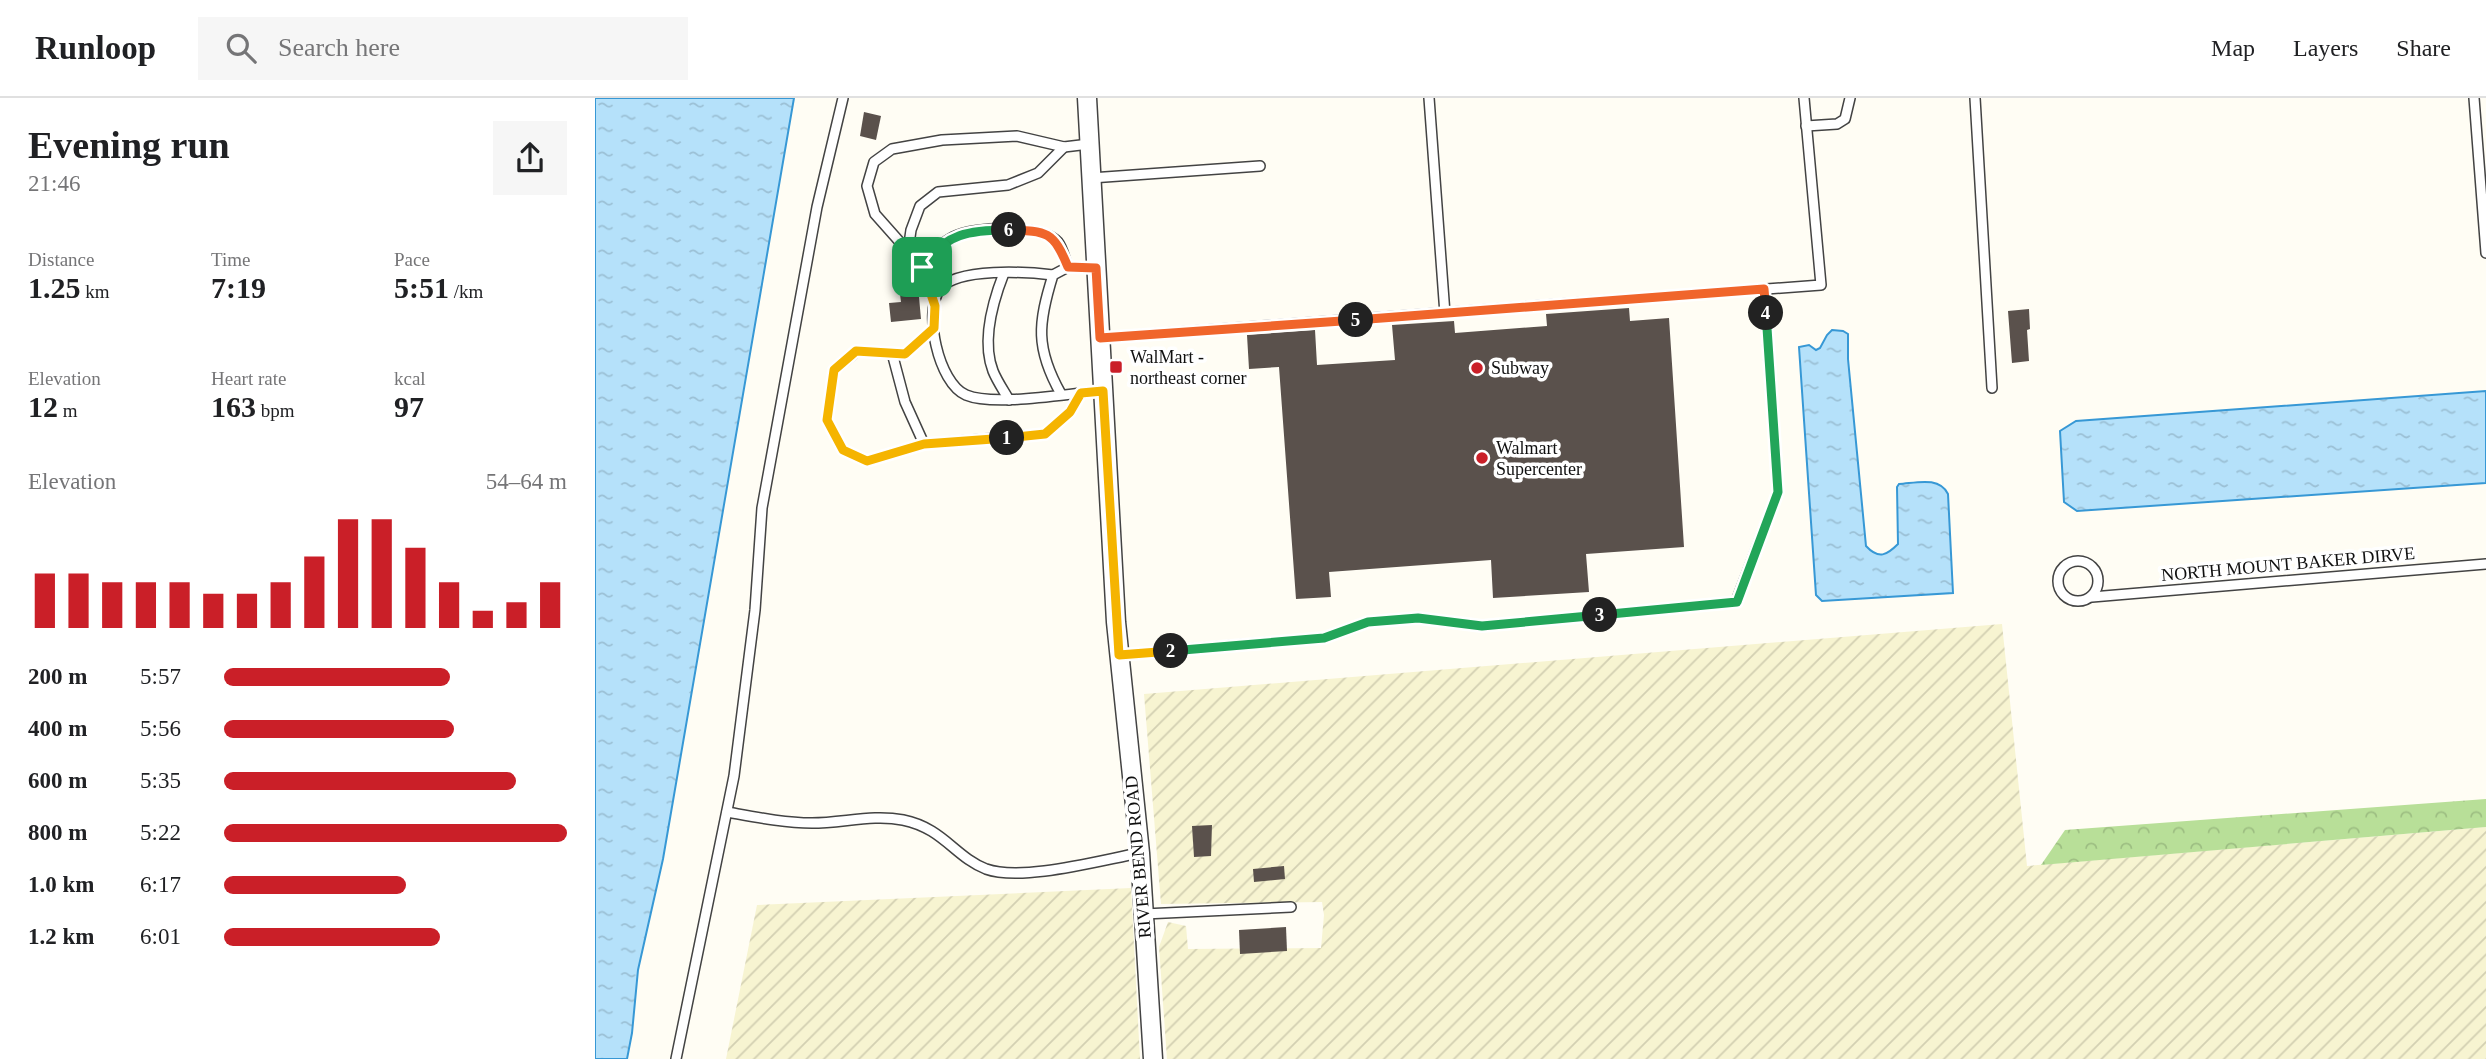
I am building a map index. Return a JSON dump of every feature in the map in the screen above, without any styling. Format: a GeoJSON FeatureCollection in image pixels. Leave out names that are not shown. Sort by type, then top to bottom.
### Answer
{"type":"FeatureCollection","features":[{"type":"Feature","properties":{"kind":"street","name":"RIVER BEND ROAD"},"geometry":{"type":"LineString","coordinates":[[1087,98],[1119,655],[1140,853],[1153,1059]]}},
{"type":"Feature","properties":{"kind":"lane"},"geometry":{"type":"LineString","coordinates":[[676,1059],[734,776],[755,610],[762,508],[817,207],[843,98]]}},
{"type":"Feature","properties":{"kind":"lane"},"geometry":{"type":"LineString","coordinates":[[1429,98],[1445,314]]}},
{"type":"Feature","properties":{"kind":"lane"},"geometry":{"type":"LineString","coordinates":[[1100,338],[1821,285],[1804,98]]}},
{"type":"Feature","properties":{"kind":"lane"},"geometry":{"type":"LineString","coordinates":[[1806,126],[1837,124],[1845,119],[1850,98]]}},
{"type":"Feature","properties":{"kind":"lane"},"geometry":{"type":"LineString","coordinates":[[1975,98],[1992,388]]}},
{"type":"Feature","properties":{"kind":"lane"},"geometry":{"type":"LineString","coordinates":[[2474,98],[2486,253]]}},
{"type":"Feature","properties":{"kind":"lane"},"geometry":{"type":"LineString","coordinates":[[935,306],[922,267],[875,214],[867,186],[874,162],[892,149],[941,140],[1017,136],[1064,147],[1090,144]]}},
{"type":"Feature","properties":{"kind":"lane"},"geometry":{"type":"LineString","coordinates":[[908,251],[911,230],[920,206],[938,192],[1008,186],[1038,173],[1064,147]]}},
{"type":"Feature","properties":{"kind":"lane"},"geometry":{"type":"LineString","coordinates":[[1091,178],[1260,166]]}},
{"type":"Feature","properties":{"kind":"lane"},"geometry":{"type":"LineString","coordinates":[[922,267],[955,236],[998,230],[1042,233],[1058,242],[1068,267]]}},
{"type":"Feature","properties":{"kind":"lane"},"geometry":{"type":"LineString","coordinates":[[1096,268],[1068,267],[1053,275],[1029,272],[968,275],[953,280],[940,288],[935,306],[934,328],[937,352],[943,369],[953,386],[965,395],[1009,400],[1103,391]]}},
{"type":"Feature","properties":{"kind":"lane"},"geometry":{"type":"LineString","coordinates":[[1005,273],[992,304],[989,338],[992,369],[1009,400]]}},
{"type":"Feature","properties":{"kind":"lane"},"geometry":{"type":"LineString","coordinates":[[1053,275],[1042,310],[1041,332],[1044,356],[1061,394]]}},
{"type":"Feature","properties":{"kind":"lane"},"geometry":{"type":"LineString","coordinates":[[1119,655],[1324,638],[1368,622],[1418,618],[1482,626],[1737,602],[1778,492],[1764,289]]}},
{"type":"Feature","properties":{"kind":"lane"},"geometry":{"type":"LineString","coordinates":[[934,328],[905,354],[856,351],[834,370],[827,420],[843,450],[867,461],[924,444],[1045,434],[1070,412],[1081,393]]}},
{"type":"Feature","properties":{"kind":"lane"},"geometry":{"type":"LineString","coordinates":[[892,353],[905,401],[924,444]]}},
{"type":"Feature","properties":{"kind":"lane"},"geometry":{"type":"LineString","coordinates":[[2083,561],[2094,568],[2098,586],[2092,597],[2073,601],[2063,594],[2058,583],[2065,565],[2083,561]]}},
{"type":"Feature","properties":{"kind":"lane","name":"NORTH MOUNT BAKER DIRVE"},"geometry":{"type":"LineString","coordinates":[[2092,597],[2486,564]]}},
{"type":"Feature","properties":{"kind":"lane"},"geometry":{"type":"LineString","coordinates":[[727,812],[812,823],[873,818],[901,819],[921,824],[942,836],[986,869],[1016,873],[1054,869],[1140,853]]}},
{"type":"Feature","properties":{"kind":"lane"},"geometry":{"type":"LineString","coordinates":[[1144,914],[1291,907]]}},
{"type":"Feature","properties":{"kind":"shaded area"},"geometry":{"type":"Polygon","coordinates":[[[2002,624],[2027,866],[2486,827],[2486,1059],[1167,1059],[1159,947],[1168,922],[1186,926],[1188,949],[1321,948],[1324,915],[1322,902],[1161,904],[1144,694],[2002,624]]]}},
{"type":"Feature","properties":{"kind":"shaded area"},"geometry":{"type":"Polygon","coordinates":[[[1131,888],[1140,1059],[726,1059],[757,905],[1131,888]]]}},
{"type":"Feature","properties":{"kind":"green space"},"geometry":{"type":"Polygon","coordinates":[[[2486,799],[2486,827],[2041,865],[2065,830],[2486,799]]]}},
{"type":"Feature","properties":{"kind":"water"},"geometry":{"type":"Polygon","coordinates":[[[595,98],[794,98],[663,859],[638,970],[627,1059],[595,1059],[595,98]]]}},
{"type":"Feature","properties":{"kind":"water"},"geometry":{"type":"Polygon","coordinates":[[[1832,330],[1848,334],[1848,359],[1866,546],[1875,553],[1883,554],[1898,544],[1899,484],[1926,482],[1939,485],[1948,494],[1953,593],[1822,601],[1816,595],[1799,347],[1809,345],[1816,350],[1820,348],[1832,330]]]}},
{"type":"Feature","properties":{"kind":"water"},"geometry":{"type":"Polygon","coordinates":[[[2486,391],[2486,483],[2077,511],[2064,502],[2060,431],[2076,421],[2486,391]]]}},
{"type":"Feature","properties":{"kind":"building"},"geometry":{"type":"Polygon","coordinates":[[[864,112],[881,116],[876,140],[860,136],[864,112]]]}},
{"type":"Feature","properties":{"kind":"building"},"geometry":{"type":"Polygon","coordinates":[[[913,293],[913,297],[919,297],[921,319],[891,322],[889,303],[901,302],[900,294],[913,293]]]}},
{"type":"Feature","properties":{"kind":"building","name":"Walmart Supercenter"},"geometry":{"type":"Polygon","coordinates":[[[1629,308],[1630,321],[1669,318],[1684,547],[1586,554],[1589,592],[1493,598],[1491,560],[1329,572],[1331,597],[1296,599],[1279,367],[1249,369],[1247,335],[1315,330],[1317,365],[1395,360],[1392,325],[1454,321],[1455,333],[1547,326],[1546,314],[1629,308]]]}},
{"type":"Feature","properties":{"kind":"building"},"geometry":{"type":"Polygon","coordinates":[[[2029,309],[2029,361],[2012,363],[2008,311],[2029,309]]]}},
{"type":"Feature","properties":{"kind":"building"},"geometry":{"type":"Polygon","coordinates":[[[1212,825],[1211,856],[1194,857],[1192,826],[1212,825]]]}},
{"type":"Feature","properties":{"kind":"building"},"geometry":{"type":"Polygon","coordinates":[[[1284,866],[1285,879],[1254,882],[1253,869],[1284,866]]]}},
{"type":"Feature","properties":{"kind":"building"},"geometry":{"type":"Polygon","coordinates":[[[1286,927],[1287,951],[1240,954],[1239,930],[1286,927]]]}},
{"type":"Feature","properties":{"kind":"place","name":"WalMart - northeast corner"},"geometry":{"type":"Point","coordinates":[1116,367]}},
{"type":"Feature","properties":{"kind":"place","name":"Subway"},"geometry":{"type":"Point","coordinates":[1477,368]}},
{"type":"Feature","properties":{"kind":"place","name":"Walmart Supercenter"},"geometry":{"type":"Point","coordinates":[1482,458]}},
{"type":"Feature","properties":{"kind":"route"},"geometry":{"type":"LineString","coordinates":[[1026,230],[1042,233],[1058,242],[1068,267],[1096,268],[1100,338],[1764,289],[1778,492],[1737,602],[1482,626],[1418,618],[1368,622],[1324,638],[1119,655],[1103,391],[1081,393],[1070,412],[1045,434],[924,444],[867,461],[843,450],[827,420],[834,370],[856,351],[905,354],[934,328],[935,306],[922,267],[941,245],[955,236],[969,232],[1026,230]]}}]}
